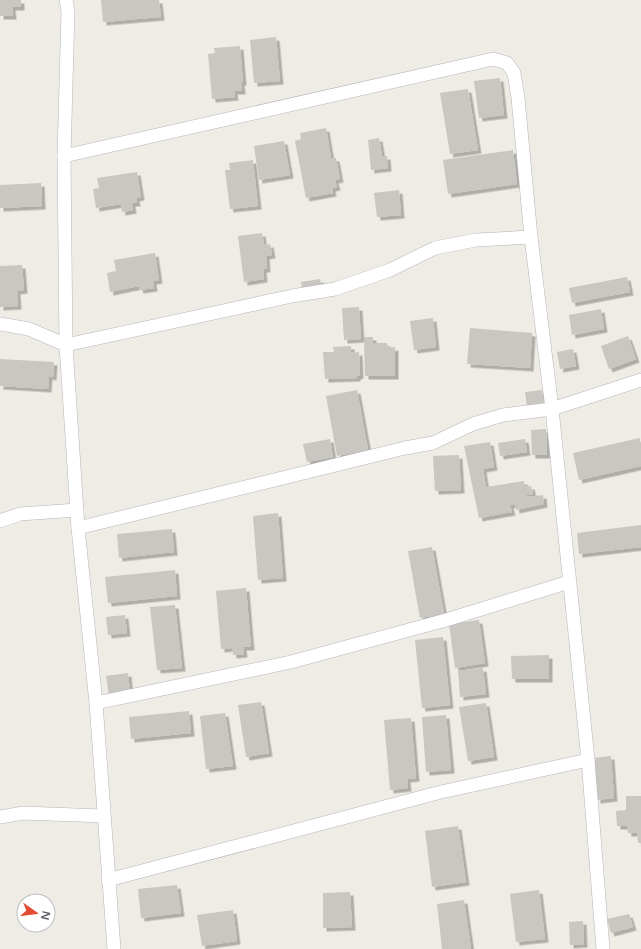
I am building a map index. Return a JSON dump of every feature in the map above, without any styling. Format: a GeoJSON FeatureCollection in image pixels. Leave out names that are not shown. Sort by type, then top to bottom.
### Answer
{"type":"FeatureCollection","features":[{"type":"Feature","properties":{"kind":"street"},"geometry":{"type":"LineString","coordinates":[[69,4],[64,156],[66,344],[78,528],[96,703],[103,816],[114,949]]}},
{"type":"Feature","properties":{"kind":"street"},"geometry":{"type":"LineString","coordinates":[[64,156],[493,59],[507,64],[514,73],[518,98],[531,237],[552,409],[568,582],[588,760],[603,949]]}},
{"type":"Feature","properties":{"kind":"street"},"geometry":{"type":"LineString","coordinates":[[0,324],[29,329],[66,344],[292,296],[335,289],[390,270],[435,248],[476,240],[531,237]]}},
{"type":"Feature","properties":{"kind":"street"},"geometry":{"type":"LineString","coordinates":[[78,528],[405,448],[433,443],[472,424],[504,415],[552,409],[641,380]]}},
{"type":"Feature","properties":{"kind":"street"},"geometry":{"type":"LineString","coordinates":[[0,521],[20,514],[77,510]]}},
{"type":"Feature","properties":{"kind":"street"},"geometry":{"type":"LineString","coordinates":[[96,703],[291,662],[446,620],[568,582]]}},
{"type":"Feature","properties":{"kind":"street"},"geometry":{"type":"LineString","coordinates":[[108,880],[440,792],[588,760]]}},
{"type":"Feature","properties":{"kind":"street"},"geometry":{"type":"LineString","coordinates":[[0,817],[23,813],[103,816]]}},
{"type":"Feature","properties":{"kind":"building"},"geometry":{"type":"Polygon","coordinates":[[[0,0],[21,0],[21,7],[12,7],[13,16],[0,16],[0,0]]]}},
{"type":"Feature","properties":{"kind":"building"},"geometry":{"type":"Polygon","coordinates":[[[101,0],[159,0],[161,17],[103,22],[101,0]]]}},
{"type":"Feature","properties":{"kind":"building"},"geometry":{"type":"Polygon","coordinates":[[[276,37],[280,81],[254,83],[250,40],[276,37]]]}},
{"type":"Feature","properties":{"kind":"building"},"geometry":{"type":"Polygon","coordinates":[[[240,46],[243,82],[241,82],[242,91],[234,91],[235,97],[212,99],[208,54],[215,53],[214,48],[240,46]]]}},
{"type":"Feature","properties":{"kind":"building"},"geometry":{"type":"Polygon","coordinates":[[[500,78],[504,115],[479,118],[474,81],[500,78]]]}},
{"type":"Feature","properties":{"kind":"building"},"geometry":{"type":"Polygon","coordinates":[[[468,89],[478,150],[450,154],[440,93],[468,89]]]}},
{"type":"Feature","properties":{"kind":"building"},"geometry":{"type":"Polygon","coordinates":[[[326,128],[331,158],[336,158],[340,179],[335,180],[337,187],[332,188],[333,193],[306,198],[295,141],[301,139],[300,133],[326,128]]]}},
{"type":"Feature","properties":{"kind":"building"},"geometry":{"type":"Polygon","coordinates":[[[379,138],[382,156],[387,156],[388,168],[371,170],[368,140],[379,138]]]}},
{"type":"Feature","properties":{"kind":"building"},"geometry":{"type":"Polygon","coordinates":[[[284,141],[290,175],[259,180],[254,146],[284,141]]]}},
{"type":"Feature","properties":{"kind":"building"},"geometry":{"type":"Polygon","coordinates":[[[513,150],[517,184],[448,194],[443,160],[513,150]]]}},
{"type":"Feature","properties":{"kind":"building"},"geometry":{"type":"Polygon","coordinates":[[[253,160],[258,206],[230,209],[225,170],[230,170],[229,163],[253,160]]]}},
{"type":"Feature","properties":{"kind":"building"},"geometry":{"type":"Polygon","coordinates":[[[137,172],[141,197],[136,198],[137,203],[132,203],[133,210],[122,212],[121,204],[96,208],[93,189],[99,188],[97,178],[137,172]]]}},
{"type":"Feature","properties":{"kind":"building"},"geometry":{"type":"Polygon","coordinates":[[[41,183],[42,206],[0,208],[0,185],[41,183]]]}},
{"type":"Feature","properties":{"kind":"building"},"geometry":{"type":"Polygon","coordinates":[[[399,190],[401,215],[377,217],[374,193],[399,190]]]}},
{"type":"Feature","properties":{"kind":"building"},"geometry":{"type":"Polygon","coordinates":[[[262,233],[264,245],[270,244],[272,255],[266,256],[267,269],[263,269],[264,279],[244,282],[238,236],[262,233]]]}},
{"type":"Feature","properties":{"kind":"building"},"geometry":{"type":"Polygon","coordinates":[[[155,253],[159,280],[153,281],[154,288],[140,290],[139,286],[110,292],[107,273],[116,271],[114,260],[155,253]]]}},
{"type":"Feature","properties":{"kind":"building"},"geometry":{"type":"Polygon","coordinates":[[[22,265],[24,290],[17,291],[18,306],[0,307],[0,266],[22,265]]]}},
{"type":"Feature","properties":{"kind":"building"},"geometry":{"type":"Polygon","coordinates":[[[627,277],[630,292],[572,303],[569,288],[627,277]]]}},
{"type":"Feature","properties":{"kind":"building"},"geometry":{"type":"Polygon","coordinates":[[[320,279],[322,292],[303,295],[301,282],[320,279]]]}},
{"type":"Feature","properties":{"kind":"building"},"geometry":{"type":"Polygon","coordinates":[[[359,307],[361,339],[344,340],[342,308],[359,307]]]}},
{"type":"Feature","properties":{"kind":"building"},"geometry":{"type":"Polygon","coordinates":[[[601,309],[604,329],[572,335],[569,315],[601,309]]]}},
{"type":"Feature","properties":{"kind":"building"},"geometry":{"type":"Polygon","coordinates":[[[433,318],[436,347],[414,350],[410,321],[433,318]]]}},
{"type":"Feature","properties":{"kind":"building"},"geometry":{"type":"Polygon","coordinates":[[[470,328],[532,333],[530,368],[467,364],[470,328]]]}},
{"type":"Feature","properties":{"kind":"building"},"geometry":{"type":"Polygon","coordinates":[[[628,336],[636,359],[609,369],[601,346],[628,336]]]}},
{"type":"Feature","properties":{"kind":"building"},"geometry":{"type":"Polygon","coordinates":[[[364,337],[373,337],[373,343],[387,343],[388,348],[395,347],[395,376],[365,376],[364,337]]]}},
{"type":"Feature","properties":{"kind":"building"},"geometry":{"type":"Polygon","coordinates":[[[351,346],[351,353],[359,352],[360,375],[357,376],[357,378],[325,379],[323,352],[334,352],[333,347],[351,346]]]}},
{"type":"Feature","properties":{"kind":"building"},"geometry":{"type":"Polygon","coordinates":[[[573,349],[576,366],[560,369],[557,352],[573,349]]]}},
{"type":"Feature","properties":{"kind":"building"},"geometry":{"type":"Polygon","coordinates":[[[0,359],[54,362],[53,377],[49,376],[48,389],[0,386],[0,359]]]}},
{"type":"Feature","properties":{"kind":"building"},"geometry":{"type":"Polygon","coordinates":[[[357,390],[368,450],[337,456],[326,396],[357,390]]]}},
{"type":"Feature","properties":{"kind":"building"},"geometry":{"type":"Polygon","coordinates":[[[542,390],[544,404],[527,407],[525,392],[542,390]]]}},
{"type":"Feature","properties":{"kind":"building"},"geometry":{"type":"Polygon","coordinates":[[[546,429],[547,455],[532,455],[531,430],[546,429]]]}},
{"type":"Feature","properties":{"kind":"building"},"geometry":{"type":"Polygon","coordinates":[[[640,438],[641,466],[579,480],[573,453],[640,438]]]}},
{"type":"Feature","properties":{"kind":"building"},"geometry":{"type":"Polygon","coordinates":[[[330,439],[333,457],[307,462],[303,444],[330,439]]]}},
{"type":"Feature","properties":{"kind":"building"},"geometry":{"type":"Polygon","coordinates":[[[525,439],[527,452],[500,456],[498,443],[525,439]]]}},
{"type":"Feature","properties":{"kind":"building"},"geometry":{"type":"Polygon","coordinates":[[[490,442],[494,467],[483,469],[486,487],[524,481],[525,487],[531,486],[533,494],[527,495],[527,497],[543,495],[544,504],[516,510],[515,504],[510,505],[512,512],[479,518],[464,446],[490,442]]]}},
{"type":"Feature","properties":{"kind":"building"},"geometry":{"type":"Polygon","coordinates":[[[459,455],[461,490],[435,491],[433,456],[459,455]]]}},
{"type":"Feature","properties":{"kind":"building"},"geometry":{"type":"Polygon","coordinates":[[[278,513],[283,578],[258,580],[253,516],[278,513]]]}},
{"type":"Feature","properties":{"kind":"building"},"geometry":{"type":"Polygon","coordinates":[[[641,525],[641,547],[579,554],[577,533],[641,525]]]}},
{"type":"Feature","properties":{"kind":"building"},"geometry":{"type":"Polygon","coordinates":[[[172,529],[174,552],[119,558],[117,534],[172,529]]]}},
{"type":"Feature","properties":{"kind":"building"},"geometry":{"type":"Polygon","coordinates":[[[432,547],[444,614],[420,618],[408,551],[432,547]]]}},
{"type":"Feature","properties":{"kind":"building"},"geometry":{"type":"Polygon","coordinates":[[[175,570],[177,596],[108,603],[105,577],[175,570]]]}},
{"type":"Feature","properties":{"kind":"building"},"geometry":{"type":"Polygon","coordinates":[[[246,588],[251,647],[243,647],[244,654],[233,655],[232,648],[221,649],[216,591],[246,588]]]}},
{"type":"Feature","properties":{"kind":"building"},"geometry":{"type":"Polygon","coordinates":[[[175,605],[182,668],[157,670],[150,607],[175,605]]]}},
{"type":"Feature","properties":{"kind":"building"},"geometry":{"type":"Polygon","coordinates":[[[125,615],[127,633],[108,635],[106,617],[125,615]]]}},
{"type":"Feature","properties":{"kind":"building"},"geometry":{"type":"Polygon","coordinates":[[[479,620],[485,663],[455,668],[449,624],[479,620]]]}},
{"type":"Feature","properties":{"kind":"building"},"geometry":{"type":"Polygon","coordinates":[[[443,637],[450,705],[422,708],[415,640],[443,637]]]}},
{"type":"Feature","properties":{"kind":"building"},"geometry":{"type":"Polygon","coordinates":[[[549,655],[549,679],[512,679],[511,656],[549,655]]]}},
{"type":"Feature","properties":{"kind":"building"},"geometry":{"type":"Polygon","coordinates":[[[483,668],[486,694],[460,697],[458,671],[483,668]]]}},
{"type":"Feature","properties":{"kind":"building"},"geometry":{"type":"Polygon","coordinates":[[[128,673],[130,693],[109,696],[106,676],[128,673]]]}},
{"type":"Feature","properties":{"kind":"building"},"geometry":{"type":"Polygon","coordinates":[[[261,702],[269,753],[246,757],[238,705],[261,702]]]}},
{"type":"Feature","properties":{"kind":"building"},"geometry":{"type":"Polygon","coordinates":[[[486,703],[494,757],[468,761],[459,707],[486,703]]]}},
{"type":"Feature","properties":{"kind":"building"},"geometry":{"type":"Polygon","coordinates":[[[189,711],[191,733],[131,739],[129,717],[189,711]]]}},
{"type":"Feature","properties":{"kind":"building"},"geometry":{"type":"Polygon","coordinates":[[[225,713],[233,766],[206,769],[200,716],[225,713]]]}},
{"type":"Feature","properties":{"kind":"building"},"geometry":{"type":"Polygon","coordinates":[[[446,715],[451,770],[426,772],[422,717],[446,715]]]}},
{"type":"Feature","properties":{"kind":"building"},"geometry":{"type":"Polygon","coordinates":[[[411,718],[416,778],[407,779],[408,788],[390,790],[384,720],[411,718]]]}},
{"type":"Feature","properties":{"kind":"building"},"geometry":{"type":"Polygon","coordinates":[[[611,756],[614,798],[597,800],[594,758],[611,756]]]}},
{"type":"Feature","properties":{"kind":"building"},"geometry":{"type":"Polygon","coordinates":[[[626,796],[641,796],[641,843],[638,843],[637,833],[628,833],[627,826],[617,826],[616,811],[626,810],[626,796]]]}},
{"type":"Feature","properties":{"kind":"building"},"geometry":{"type":"Polygon","coordinates":[[[458,826],[466,882],[432,887],[425,831],[458,826]]]}},
{"type":"Feature","properties":{"kind":"building"},"geometry":{"type":"Polygon","coordinates":[[[177,885],[181,913],[141,918],[138,889],[177,885]]]}},
{"type":"Feature","properties":{"kind":"building"},"geometry":{"type":"Polygon","coordinates":[[[539,890],[545,939],[516,942],[510,894],[539,890]]]}},
{"type":"Feature","properties":{"kind":"building"},"geometry":{"type":"Polygon","coordinates":[[[350,892],[352,927],[323,928],[323,893],[350,892]]]}},
{"type":"Feature","properties":{"kind":"building"},"geometry":{"type":"Polygon","coordinates":[[[464,900],[471,949],[442,949],[437,904],[464,900]]]}},
{"type":"Feature","properties":{"kind":"building"},"geometry":{"type":"Polygon","coordinates":[[[233,910],[237,941],[202,946],[197,915],[233,910]]]}},
{"type":"Feature","properties":{"kind":"building"},"geometry":{"type":"Polygon","coordinates":[[[629,914],[633,927],[611,933],[607,919],[629,914]]]}},
{"type":"Feature","properties":{"kind":"building"},"geometry":{"type":"Polygon","coordinates":[[[583,921],[584,944],[570,945],[569,922],[583,921]]]}}]}
